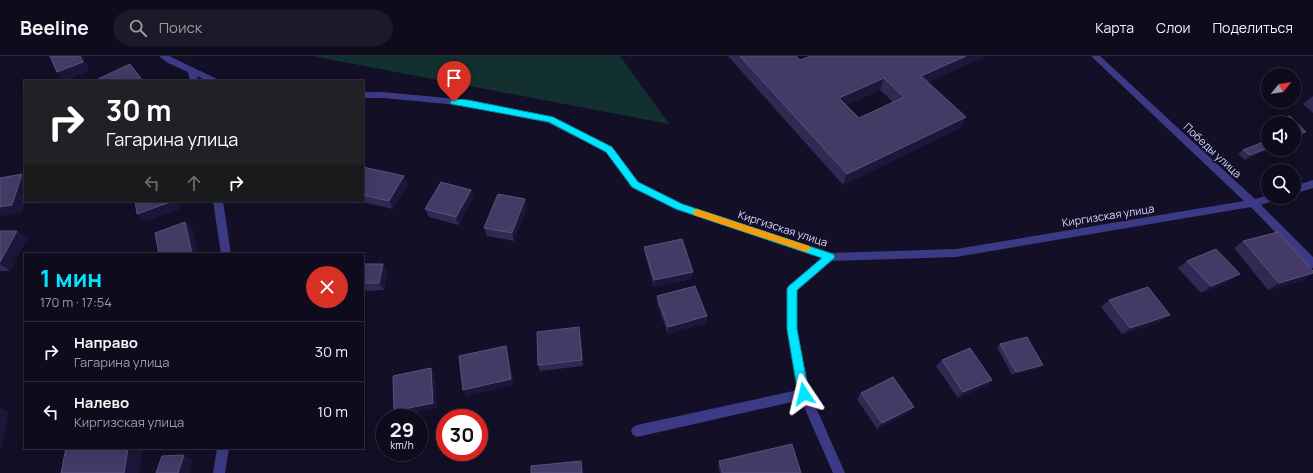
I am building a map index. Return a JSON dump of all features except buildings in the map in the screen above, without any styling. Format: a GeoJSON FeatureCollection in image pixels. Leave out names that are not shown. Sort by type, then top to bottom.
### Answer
{"type":"FeatureCollection","features":[{"type":"Feature","properties":{"kind":"street"},"geometry":{"type":"LineString","coordinates":[[163,56],[212,80]]}},
{"type":"Feature","properties":{"kind":"street","name":"Победы улица"},"geometry":{"type":"LineString","coordinates":[[1095,56],[1253,203],[1313,264]]}},
{"type":"Feature","properties":{"kind":"street"},"geometry":{"type":"LineString","coordinates":[[192,70],[194,80]]}},
{"type":"Feature","properties":{"kind":"street","name":"Киргизская улица"},"geometry":{"type":"LineString","coordinates":[[364,95],[383,95],[468,103],[550,120],[609,150],[635,185],[680,207],[830,257],[956,253],[1261,201]]}},
{"type":"Feature","properties":{"kind":"street"},"geometry":{"type":"LineString","coordinates":[[1301,188],[1313,184]]}},
{"type":"Feature","properties":{"kind":"street"},"geometry":{"type":"LineString","coordinates":[[218,202],[226,253]]}},
{"type":"Feature","properties":{"kind":"street"},"geometry":{"type":"LineString","coordinates":[[830,257],[792,289],[792,329],[804,394],[839,473]]}},
{"type":"Feature","properties":{"kind":"street"},"geometry":{"type":"LineString","coordinates":[[637,431],[804,394]]}},
{"type":"Feature","properties":{"kind":"street"},"geometry":{"type":"LineString","coordinates":[[219,473],[223,449]]}},
{"type":"Feature","properties":{"kind":"green space"},"geometry":{"type":"Polygon","coordinates":[[[312,56],[620,56],[669,124],[312,56]]]}},
{"type":"Feature","properties":{"kind":"slow traffic"},"geometry":{"type":"LineString","coordinates":[[697,213],[806,249]]}},
{"type":"Feature","properties":{"kind":"route"},"geometry":{"type":"LineString","coordinates":[[454,102],[468,103],[550,120],[609,150],[635,185],[680,207],[830,257],[792,289],[792,329],[804,394]]}}]}
